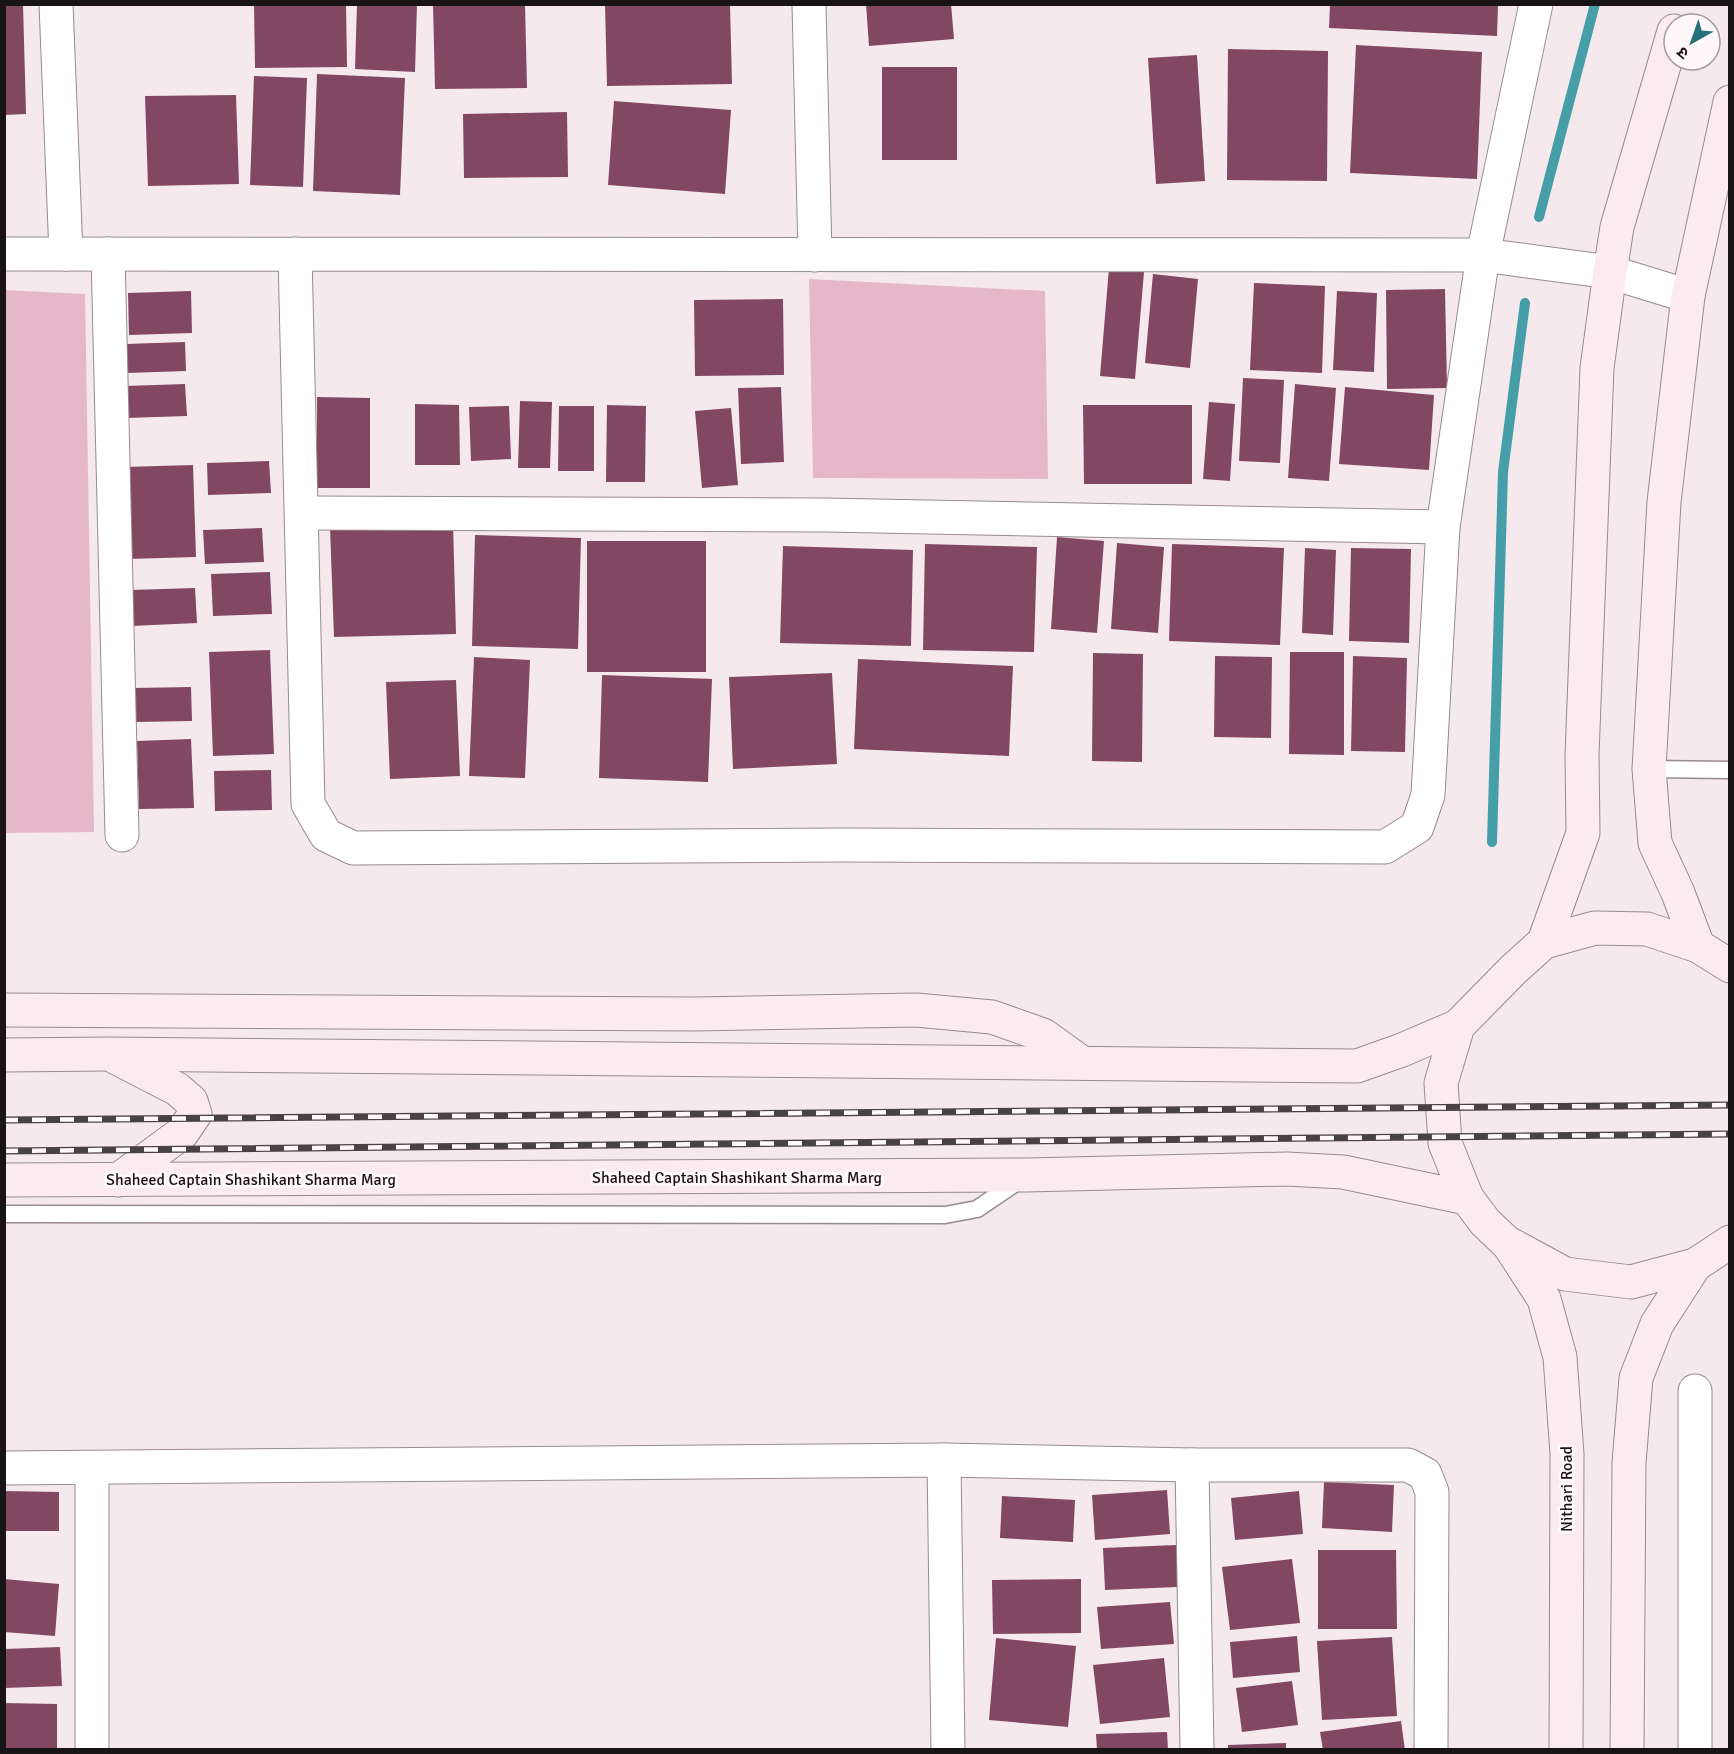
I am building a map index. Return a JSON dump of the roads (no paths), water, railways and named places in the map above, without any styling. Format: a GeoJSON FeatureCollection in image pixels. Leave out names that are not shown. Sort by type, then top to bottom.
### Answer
{"type":"FeatureCollection","features":[{"type":"Feature","properties":{"kind":"main road"},"geometry":{"type":"LineString","coordinates":[[1544,942],[1583,833],[1582,755],[1597,368],[1610,272],[1617,226],[1662,72]]}},
{"type":"Feature","properties":{"kind":"main road"},"geometry":{"type":"LineString","coordinates":[[1698,946],[1656,843],[1649,769],[1664,502],[1688,296],[1730,102]]}},
{"type":"Feature","properties":{"kind":"main road"},"geometry":{"type":"LineString","coordinates":[[4,1055],[108,1054],[1357,1066],[1458,1026],[1544,942],[1595,928],[1647,929],[1698,946],[1730,966]]}},
{"type":"Feature","properties":{"kind":"main road"},"geometry":{"type":"LineString","coordinates":[[4,1010],[683,1014],[916,1011],[992,1017],[1043,1035],[1082,1063]]}},
{"type":"Feature","properties":{"kind":"main road"},"geometry":{"type":"LineString","coordinates":[[1458,1026],[1441,1083],[1444,1143],[1467,1198],[1485,1222],[1506,1242],[1565,1274],[1631,1282],[1695,1265],[1730,1242]]}},
{"type":"Feature","properties":{"kind":"main road"},"geometry":{"type":"LineString","coordinates":[[108,1054],[177,1089],[191,1101],[195,1114],[182,1133],[118,1180]]}},
{"type":"Feature","properties":{"kind":"main road","name":"Shaheed Captain Shashikant Sharma Marg"},"geometry":{"type":"LineString","coordinates":[[4,1180],[1026,1175],[1287,1169],[1343,1172],[1467,1198]]}},
{"type":"Feature","properties":{"kind":"main road","name":"Nithari Road"},"geometry":{"type":"LineString","coordinates":[[1506,1242],[1544,1299],[1560,1357],[1567,1454],[1566,1749]]}},
{"type":"Feature","properties":{"kind":"main road"},"geometry":{"type":"LineString","coordinates":[[1627,1749],[1629,1463],[1636,1378],[1657,1324],[1695,1265]]}},
{"type":"Feature","properties":{"kind":"street"},"geometry":{"type":"LineString","coordinates":[[56,4],[66,254]]}},
{"type":"Feature","properties":{"kind":"street"},"geometry":{"type":"LineString","coordinates":[[809,4],[815,255]]}},
{"type":"Feature","properties":{"kind":"street"},"geometry":{"type":"LineString","coordinates":[[295,254],[308,804],[326,835],[353,848],[831,845],[1385,847],[1417,827],[1428,795],[1443,527],[1484,255],[1536,4]]}},
{"type":"Feature","properties":{"kind":"street"},"geometry":{"type":"LineString","coordinates":[[4,254],[1484,255],[1610,272],[1688,296]]}},
{"type":"Feature","properties":{"kind":"street"},"geometry":{"type":"LineString","coordinates":[[108,254],[122,835]]}},
{"type":"Feature","properties":{"kind":"street"},"geometry":{"type":"LineString","coordinates":[[302,513],[825,515],[1443,527]]}},
{"type":"Feature","properties":{"kind":"street"},"geometry":{"type":"LineString","coordinates":[[1695,1391],[1695,1749]]}},
{"type":"Feature","properties":{"kind":"street"},"geometry":{"type":"LineString","coordinates":[[944,1460],[948,1749]]}},
{"type":"Feature","properties":{"kind":"street"},"geometry":{"type":"LineString","coordinates":[[4,1468],[944,1460],[1192,1465],[1408,1465],[1425,1474],[1432,1492],[1431,1749]]}},
{"type":"Feature","properties":{"kind":"street"},"geometry":{"type":"LineString","coordinates":[[1192,1465],[1197,1749]]}},
{"type":"Feature","properties":{"kind":"street"},"geometry":{"type":"LineString","coordinates":[[92,1468],[92,1749]]}},
{"type":"Feature","properties":{"kind":"lane"},"geometry":{"type":"LineString","coordinates":[[1649,769],[1730,770]]}},
{"type":"Feature","properties":{"kind":"lane"},"geometry":{"type":"LineString","coordinates":[[4,1214],[945,1215],[977,1209],[1026,1175]]}},
{"type":"Feature","properties":{"kind":"waterway"},"geometry":{"type":"LineString","coordinates":[[1539,217],[1595,4]]}},
{"type":"Feature","properties":{"kind":"waterway"},"geometry":{"type":"LineString","coordinates":[[1492,842],[1503,472],[1525,303]]}},
{"type":"Feature","properties":{"kind":"railway"},"geometry":{"type":"LineString","coordinates":[[4,1120],[1730,1105]]}},
{"type":"Feature","properties":{"kind":"railway"},"geometry":{"type":"LineString","coordinates":[[4,1151],[1730,1134]]}}]}
